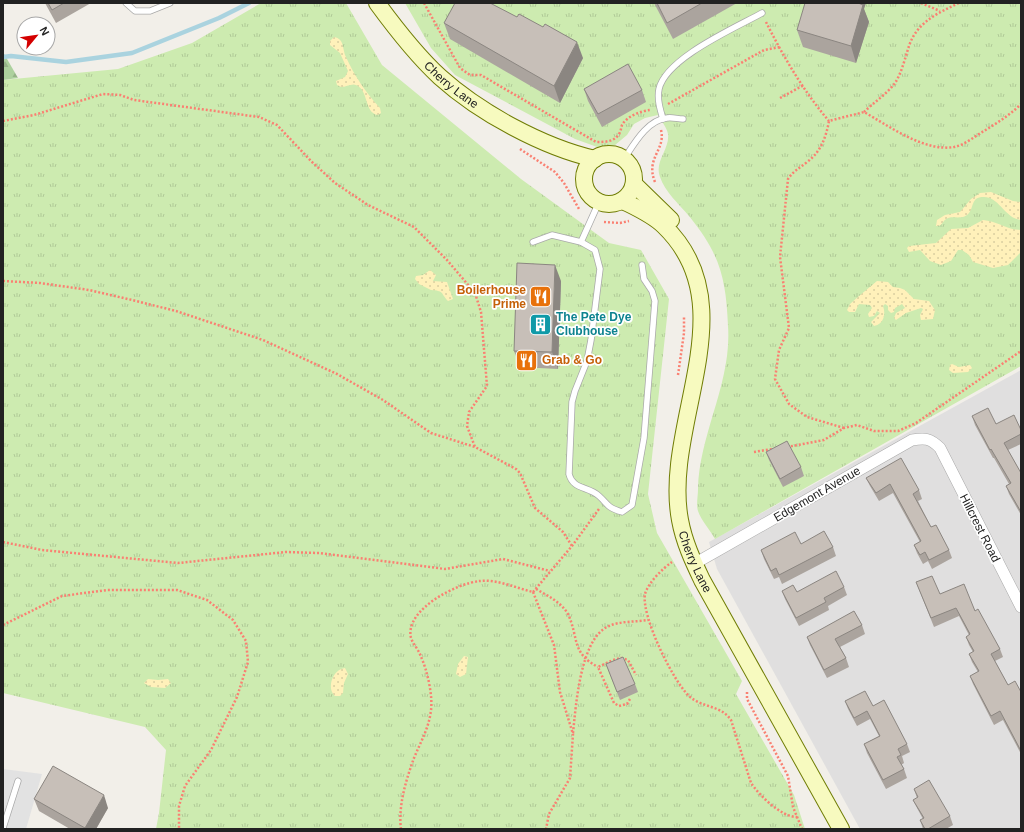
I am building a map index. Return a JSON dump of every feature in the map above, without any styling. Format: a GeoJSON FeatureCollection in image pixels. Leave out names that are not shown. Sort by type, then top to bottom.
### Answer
{"type":"FeatureCollection","features":[{"type":"Feature","properties":{"kind":"street","name":"Cherry Lane"},"geometry":{"type":"LineString","coordinates":[[377,3],[400,35],[441,77],[486,111],[544,143],[585,176]]}},
{"type":"Feature","properties":{"kind":"street","name":"Cherry Lane"},"geometry":{"type":"LineString","coordinates":[[544,143],[595,159]]}},
{"type":"Feature","properties":{"kind":"street"},"geometry":{"type":"LineString","coordinates":[[610,154],[624,159],[633,170],[634,184],[632,190],[623,201],[607,204],[599,202],[588,191],[585,176],[590,164],[595,159],[610,154]]}},
{"type":"Feature","properties":{"kind":"street","name":"Cherry Lane"},"geometry":{"type":"LineString","coordinates":[[634,184],[680,230],[687,242],[697,279],[702,331],[682,446],[678,491],[680,519],[686,543],[694,564],[841,829]]}},
{"type":"Feature","properties":{"kind":"street","name":"Cherry Lane"},"geometry":{"type":"LineString","coordinates":[[623,201],[646,213],[664,225],[692,263]]}},
{"type":"Feature","properties":{"kind":"street","name":"Edgemont Avenue"},"geometry":{"type":"LineString","coordinates":[[694,564],[912,440],[921,438],[932,440],[940,448]]}},
{"type":"Feature","properties":{"kind":"street","name":"Hillcrest Road"},"geometry":{"type":"LineString","coordinates":[[940,448],[1021,607]]}},
{"type":"Feature","properties":{"kind":"lane"},"geometry":{"type":"LineString","coordinates":[[126,3],[135,11],[150,11],[170,3]]}},
{"type":"Feature","properties":{"kind":"lane"},"geometry":{"type":"LineString","coordinates":[[663,119],[659,108],[660,88],[671,69],[682,57],[762,13]]}},
{"type":"Feature","properties":{"kind":"lane"},"geometry":{"type":"LineString","coordinates":[[624,159],[640,136],[656,121],[663,119],[683,119]]}},
{"type":"Feature","properties":{"kind":"lane"},"geometry":{"type":"LineString","coordinates":[[581,242],[599,202]]}},
{"type":"Feature","properties":{"kind":"lane"},"geometry":{"type":"LineString","coordinates":[[533,242],[552,236],[581,242],[594,250],[600,269],[592,340],[587,361],[572,402],[569,474],[571,481],[597,494],[610,509],[622,512],[632,505],[644,438],[655,301],[652,291],[644,279],[642,265]]}},
{"type":"Feature","properties":{"kind":"lane"},"geometry":{"type":"LineString","coordinates":[[3,828],[18,781]]}},
{"type":"Feature","properties":{"kind":"path"},"geometry":{"type":"LineString","coordinates":[[424,3],[460,68],[465,73],[482,75],[596,142],[614,140],[619,134],[625,120],[642,111],[650,110]]}},
{"type":"Feature","properties":{"kind":"path"},"geometry":{"type":"LineString","coordinates":[[921,3],[941,11]]}},
{"type":"Feature","properties":{"kind":"path"},"geometry":{"type":"LineString","coordinates":[[829,121],[864,112],[894,83],[904,64],[910,43],[920,25],[941,11],[959,3]]}},
{"type":"Feature","properties":{"kind":"path"},"geometry":{"type":"LineString","coordinates":[[762,13],[780,47],[817,107],[829,121]]}},
{"type":"Feature","properties":{"kind":"path"},"geometry":{"type":"LineString","coordinates":[[664,106],[764,50],[780,47]]}},
{"type":"Feature","properties":{"kind":"path"},"geometry":{"type":"LineString","coordinates":[[780,98],[804,85]]}},
{"type":"Feature","properties":{"kind":"path"},"geometry":{"type":"LineString","coordinates":[[3,121],[34,115],[103,94],[120,95],[134,100],[260,117],[277,125],[312,162],[335,183],[368,205],[414,227],[447,260],[476,293],[481,312],[487,386],[469,412],[468,426],[475,447]]}},
{"type":"Feature","properties":{"kind":"path"},"geometry":{"type":"LineString","coordinates":[[864,112],[919,143],[943,148],[955,147],[966,142],[1012,112],[1021,104]]}},
{"type":"Feature","properties":{"kind":"path"},"geometry":{"type":"LineString","coordinates":[[829,121],[823,145],[809,161],[792,173],[788,179],[780,257],[789,328],[778,350],[774,379],[790,404],[795,409],[807,417],[844,428]]}},
{"type":"Feature","properties":{"kind":"path"},"geometry":{"type":"LineString","coordinates":[[656,187],[652,174],[652,162],[663,136],[661,130]]}},
{"type":"Feature","properties":{"kind":"path"},"geometry":{"type":"LineString","coordinates":[[604,222],[620,224],[636,221]]}},
{"type":"Feature","properties":{"kind":"path"},"geometry":{"type":"LineString","coordinates":[[3,281],[40,283],[132,300],[176,312],[263,340],[337,374],[383,400],[431,433],[475,447],[516,469],[520,473],[535,508],[563,532],[572,546]]}},
{"type":"Feature","properties":{"kind":"path"},"geometry":{"type":"LineString","coordinates":[[678,379],[684,333],[684,311]]}},
{"type":"Feature","properties":{"kind":"path"},"geometry":{"type":"LineString","coordinates":[[785,447],[824,440],[844,428],[857,425],[874,431],[898,431],[916,423],[1021,351]]}},
{"type":"Feature","properties":{"kind":"path"},"geometry":{"type":"LineString","coordinates":[[754,452],[778,448]]}},
{"type":"Feature","properties":{"kind":"path"},"geometry":{"type":"LineString","coordinates":[[533,592],[572,546],[603,502]]}},
{"type":"Feature","properties":{"kind":"path"},"geometry":{"type":"LineString","coordinates":[[3,542],[42,550],[178,563],[286,552],[319,553],[446,569],[503,559],[550,571]]}},
{"type":"Feature","properties":{"kind":"path"},"geometry":{"type":"LineString","coordinates":[[672,562],[661,570],[646,592],[645,605],[648,620],[668,663],[682,688],[698,703],[722,710],[731,720],[751,783],[756,791],[766,801],[791,817],[797,817]]}},
{"type":"Feature","properties":{"kind":"path"},"geometry":{"type":"LineString","coordinates":[[400,829],[404,790],[414,758],[428,730],[432,708],[427,673],[422,657],[411,637],[412,625],[423,608],[444,592],[479,581],[498,582],[533,592]]}},
{"type":"Feature","properties":{"kind":"path"},"geometry":{"type":"LineString","coordinates":[[536,589],[558,602],[567,613],[578,651],[586,660],[598,667],[614,703],[619,706],[627,704],[630,699]]}},
{"type":"Feature","properties":{"kind":"path"},"geometry":{"type":"LineString","coordinates":[[3,625],[62,596],[107,590],[177,590],[207,600],[233,620],[246,641],[248,662],[237,697],[211,750],[185,786],[179,806],[179,829]]}},
{"type":"Feature","properties":{"kind":"path"},"geometry":{"type":"LineString","coordinates":[[533,592],[554,644],[560,692],[573,734]]}},
{"type":"Feature","properties":{"kind":"path"},"geometry":{"type":"LineString","coordinates":[[546,829],[549,814],[570,778],[578,688],[590,646],[602,629],[610,625],[648,620]]}},
{"type":"Feature","properties":{"kind":"path"},"geometry":{"type":"LineString","coordinates":[[598,667],[621,658],[628,660],[636,675]]}},
{"type":"Feature","properties":{"kind":"path"},"geometry":{"type":"LineString","coordinates":[[758,678],[747,690],[747,698],[788,776],[792,807],[802,829]]}},
{"type":"Feature","properties":{"kind":"shaded area"},"geometry":{"type":"Polygon","coordinates":[[[1021,370],[1021,829],[860,829],[717,569],[709,542],[1021,370]]]}},
{"type":"Feature","properties":{"kind":"shaded area"},"geometry":{"type":"Polygon","coordinates":[[[3,769],[42,774],[26,829],[3,829],[3,769]]]}},
{"type":"Feature","properties":{"kind":"green space"},"geometry":{"type":"Polygon","coordinates":[[[261,3],[346,3],[382,65],[521,179],[609,243],[641,250],[669,299],[648,494],[657,533],[742,681],[736,694],[794,795],[805,829],[156,829],[166,750],[145,727],[3,693],[3,80],[118,69],[192,43],[261,3]]]}},
{"type":"Feature","properties":{"kind":"green space"},"geometry":{"type":"Polygon","coordinates":[[[405,3],[1021,3],[1021,366],[715,539],[699,514],[697,503],[700,469],[704,448],[721,388],[725,368],[728,347],[727,309],[723,280],[708,242],[689,216],[669,193],[660,177],[660,160],[667,145],[668,139],[668,134],[664,124],[658,115],[645,118],[634,124],[627,135],[615,145],[600,148],[575,139],[455,75],[431,48],[405,3]]]}},
{"type":"Feature","properties":{"kind":"green space"},"geometry":{"type":"Polygon","coordinates":[[[3,52],[18,78],[3,80],[3,52]]]}},
{"type":"Feature","properties":{"kind":"sand"},"geometry":{"type":"Polygon","coordinates":[[[334,37],[338,38],[342,42],[349,64],[365,90],[380,108],[381,113],[378,115],[370,110],[363,92],[356,85],[341,87],[337,85],[336,81],[345,77],[348,71],[340,53],[330,45],[330,41],[334,37]]]}},
{"type":"Feature","properties":{"kind":"sand"},"geometry":{"type":"Polygon","coordinates":[[[991,192],[1013,201],[1021,202],[1021,220],[1010,215],[993,199],[982,197],[974,201],[971,211],[967,215],[948,218],[940,225],[936,226],[937,220],[945,215],[960,212],[971,199],[980,193],[991,192]]]}},
{"type":"Feature","properties":{"kind":"sand"},"geometry":{"type":"Polygon","coordinates":[[[983,220],[1011,229],[1021,230],[1021,252],[1008,265],[993,268],[973,262],[969,255],[962,250],[958,250],[951,261],[941,265],[930,261],[920,250],[909,252],[907,248],[909,246],[936,243],[951,229],[968,228],[983,220]]]}},
{"type":"Feature","properties":{"kind":"sand"},"geometry":{"type":"Polygon","coordinates":[[[430,270],[436,275],[433,281],[447,282],[453,299],[448,301],[440,292],[431,290],[419,284],[415,279],[416,276],[423,275],[430,270]]]}},
{"type":"Feature","properties":{"kind":"sand"},"geometry":{"type":"Polygon","coordinates":[[[877,281],[888,282],[893,287],[905,290],[914,299],[929,301],[935,310],[933,319],[921,320],[920,315],[923,309],[921,308],[906,313],[896,320],[894,318],[896,313],[905,308],[902,304],[895,308],[894,312],[891,313],[888,310],[888,306],[885,304],[883,306],[884,312],[882,321],[874,326],[871,322],[880,313],[877,311],[874,316],[869,317],[868,314],[872,308],[870,305],[859,304],[855,312],[849,312],[847,310],[850,304],[877,281]]]}},
{"type":"Feature","properties":{"kind":"sand"},"geometry":{"type":"Polygon","coordinates":[[[952,364],[959,367],[970,365],[972,368],[968,372],[953,373],[949,370],[950,365],[952,364]]]}},
{"type":"Feature","properties":{"kind":"sand"},"geometry":{"type":"Polygon","coordinates":[[[464,656],[468,657],[466,674],[460,677],[456,674],[458,664],[464,656]]]}},
{"type":"Feature","properties":{"kind":"sand"},"geometry":{"type":"Polygon","coordinates":[[[345,668],[348,674],[344,683],[343,693],[340,696],[335,696],[332,693],[331,688],[332,679],[337,672],[345,668]]]}},
{"type":"Feature","properties":{"kind":"sand"},"geometry":{"type":"Polygon","coordinates":[[[148,679],[168,679],[171,683],[165,688],[151,687],[144,683],[148,679]]]}},
{"type":"Feature","properties":{"kind":"building"},"geometry":{"type":"Polygon","coordinates":[[[48,3],[64,3],[52,10],[48,3]]]}},
{"type":"Feature","properties":{"kind":"building"},"geometry":{"type":"Polygon","coordinates":[[[455,3],[490,3],[517,17],[519,14],[543,27],[545,24],[577,42],[554,86],[444,23],[455,3]]]}},
{"type":"Feature","properties":{"kind":"building"},"geometry":{"type":"Polygon","coordinates":[[[657,3],[702,3],[667,23],[657,3]]]}},
{"type":"Feature","properties":{"kind":"building"},"geometry":{"type":"Polygon","coordinates":[[[805,3],[858,3],[863,5],[851,46],[797,30],[805,3]]]}},
{"type":"Feature","properties":{"kind":"building"},"geometry":{"type":"Polygon","coordinates":[[[628,64],[642,90],[598,114],[584,89],[628,64]]]}},
{"type":"Feature","properties":{"kind":"building","name":"The Pete Dye Clubhouse"},"geometry":{"type":"Polygon","coordinates":[[[517,263],[555,265],[552,352],[514,351],[517,263]]]}},
{"type":"Feature","properties":{"kind":"building"},"geometry":{"type":"Polygon","coordinates":[[[988,408],[996,424],[1014,415],[1021,430],[1021,434],[1004,443],[1021,473],[1021,512],[1006,486],[1011,483],[991,449],[990,450],[972,416],[988,408]]]}},
{"type":"Feature","properties":{"kind":"building"},"geometry":{"type":"Polygon","coordinates":[[[787,441],[801,467],[780,479],[766,452],[787,441]]]}},
{"type":"Feature","properties":{"kind":"building"},"geometry":{"type":"Polygon","coordinates":[[[901,458],[919,490],[913,494],[931,527],[936,525],[949,550],[929,560],[925,552],[920,555],[914,545],[921,541],[890,484],[876,493],[866,478],[901,458]]]}},
{"type":"Feature","properties":{"kind":"building"},"geometry":{"type":"Polygon","coordinates":[[[824,531],[833,547],[779,575],[776,568],[771,571],[761,550],[795,532],[801,544],[824,531]]]}},
{"type":"Feature","properties":{"kind":"building"},"geometry":{"type":"Polygon","coordinates":[[[836,571],[844,587],[824,598],[826,602],[796,618],[782,591],[793,585],[797,592],[836,571]]]}},
{"type":"Feature","properties":{"kind":"building"},"geometry":{"type":"Polygon","coordinates":[[[932,576],[940,594],[964,584],[975,611],[978,609],[1000,649],[991,654],[1008,685],[1015,681],[1021,692],[1021,751],[1000,711],[991,716],[970,676],[979,671],[969,654],[974,651],[966,637],[970,634],[956,608],[931,618],[916,582],[932,576]]]}},
{"type":"Feature","properties":{"kind":"building"},"geometry":{"type":"Polygon","coordinates":[[[854,611],[862,625],[835,639],[846,658],[824,670],[807,637],[854,611]]]}},
{"type":"Feature","properties":{"kind":"building"},"geometry":{"type":"Polygon","coordinates":[[[623,657],[635,684],[617,692],[606,664],[623,657]]]}},
{"type":"Feature","properties":{"kind":"building"},"geometry":{"type":"Polygon","coordinates":[[[865,691],[873,706],[884,700],[907,744],[898,749],[901,755],[897,757],[904,769],[883,780],[864,744],[880,736],[867,711],[854,718],[845,701],[865,691]]]}},
{"type":"Feature","properties":{"kind":"building"},"geometry":{"type":"Polygon","coordinates":[[[53,766],[104,795],[85,828],[34,799],[53,766]]]}},
{"type":"Feature","properties":{"kind":"building"},"geometry":{"type":"Polygon","coordinates":[[[929,780],[950,816],[928,829],[925,829],[920,820],[924,818],[913,800],[918,797],[914,789],[929,780]]]}},
{"type":"Feature","properties":{"kind":"waterway"},"geometry":{"type":"LineString","coordinates":[[3,57],[11,56],[66,62],[132,53],[219,18],[249,3]]}},
{"type":"Feature","properties":{"kind":"place","name":"Boilerhouse Prime"},"geometry":{"type":"Point","coordinates":[541,297]}},
{"type":"Feature","properties":{"kind":"place","name":"The Pete Dye Clubhouse"},"geometry":{"type":"Point","coordinates":[540,324]}},
{"type":"Feature","properties":{"kind":"place","name":"Grab & Go"},"geometry":{"type":"Point","coordinates":[527,360]}}]}
